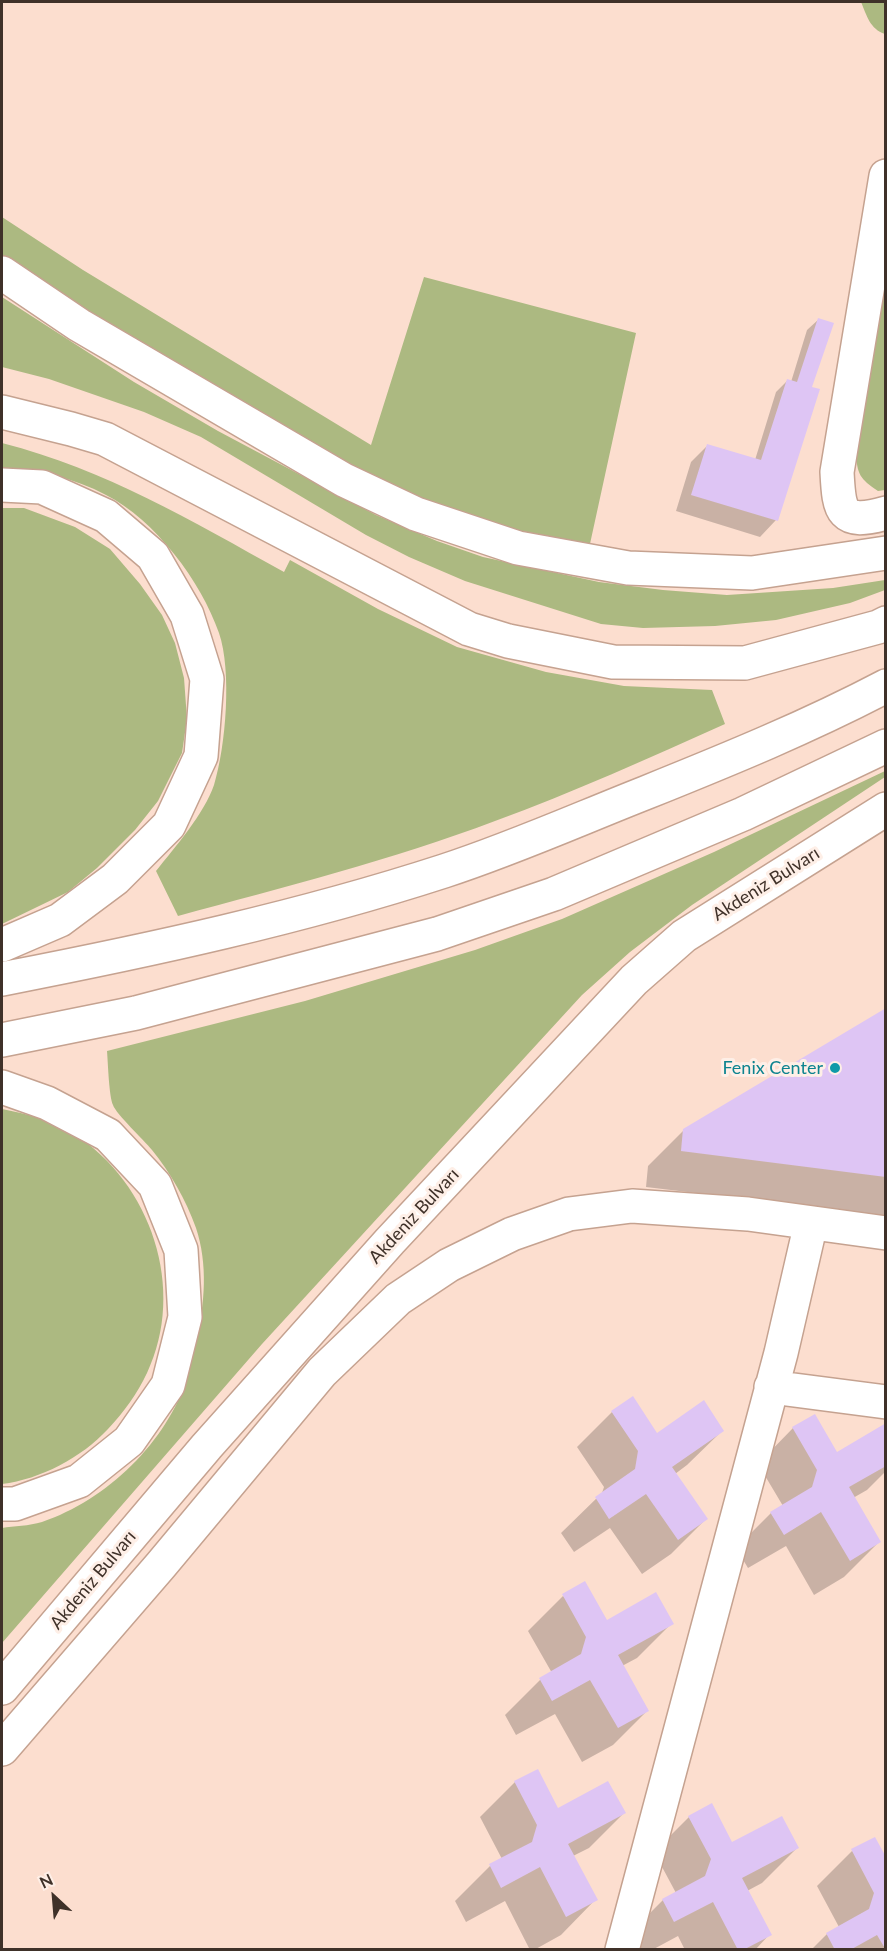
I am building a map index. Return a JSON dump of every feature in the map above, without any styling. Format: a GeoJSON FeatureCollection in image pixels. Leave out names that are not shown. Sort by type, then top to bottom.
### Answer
{"type":"FeatureCollection","features":[{"type":"Feature","properties":{"kind":"main road"},"geometry":{"type":"LineString","coordinates":[[885,176],[837,472],[838,501],[845,513],[857,518],[885,513]]}},
{"type":"Feature","properties":{"kind":"main road"},"geometry":{"type":"LineString","coordinates":[[2,273],[79,325],[344,480],[416,514],[518,548],[628,568],[752,573],[885,553]]}},
{"type":"Feature","properties":{"kind":"main road"},"geometry":{"type":"LineString","coordinates":[[2,412],[105,440],[469,629],[508,641],[613,662],[745,663],[878,627],[885,623]]}},
{"type":"Feature","properties":{"kind":"main road"},"geometry":{"type":"LineString","coordinates":[[2,485],[42,488],[106,516],[153,556],[188,615],[207,679],[201,756],[169,825],[115,879],[60,920],[2,945]]}},
{"type":"Feature","properties":{"kind":"main road"},"geometry":{"type":"LineString","coordinates":[[2,979],[145,951],[358,897],[446,870],[734,757],[836,712],[885,686]]}},
{"type":"Feature","properties":{"kind":"main road"},"geometry":{"type":"LineString","coordinates":[[2,1041],[136,1013],[438,934],[565,889],[743,813],[885,746]]}},
{"type":"Feature","properties":{"kind":"main road","name":"Akdeniz Bulvarı"},"geometry":{"type":"LineString","coordinates":[[2,1688],[207,1446],[350,1285],[634,980],[684,936],[885,809]]}},
{"type":"Feature","properties":{"kind":"main road"},"geometry":{"type":"LineString","coordinates":[[2,1087],[47,1102],[108,1135],[155,1185],[181,1250],[185,1317],[168,1385],[129,1441],[79,1481],[15,1504],[2,1504]]}},
{"type":"Feature","properties":{"kind":"main road"},"geometry":{"type":"LineString","coordinates":[[2,1749],[161,1565],[322,1372],[398,1299],[449,1265],[512,1234],[569,1214],[632,1206],[748,1214],[885,1233]]}},
{"type":"Feature","properties":{"kind":"main road"},"geometry":{"type":"LineString","coordinates":[[626,1949],[811,1223]]}},
{"type":"Feature","properties":{"kind":"main road"},"geometry":{"type":"LineString","coordinates":[[771,1387],[885,1401]]}},
{"type":"Feature","properties":{"kind":"green space"},"geometry":{"type":"Polygon","coordinates":[[[861,2],[885,2],[885,34],[872,25],[861,2]]]}},
{"type":"Feature","properties":{"kind":"green space"},"geometry":{"type":"Polygon","coordinates":[[[2,217],[83,270],[371,445],[424,277],[636,333],[588,553],[424,509],[2,262],[2,217]]]}},
{"type":"Feature","properties":{"kind":"green space"},"geometry":{"type":"Polygon","coordinates":[[[885,274],[885,490],[878,491],[861,475],[857,466],[856,453],[885,274]]]}},
{"type":"Feature","properties":{"kind":"green space"},"geometry":{"type":"Polygon","coordinates":[[[2,297],[134,382],[218,431],[376,515],[437,541],[483,557],[599,582],[663,590],[727,595],[833,588],[885,580],[885,590],[850,603],[776,620],[715,626],[643,628],[601,624],[465,581],[409,557],[366,535],[201,437],[144,412],[49,379],[2,367],[2,297]]]}},
{"type":"Feature","properties":{"kind":"green space"},"geometry":{"type":"Polygon","coordinates":[[[2,443],[77,467],[113,482],[181,515],[284,572],[290,560],[378,609],[457,647],[546,672],[624,686],[712,690],[725,724],[582,787],[456,835],[338,872],[178,916],[156,871],[196,819],[214,785],[222,750],[226,709],[225,667],[219,633],[201,593],[188,573],[159,536],[142,520],[106,495],[82,484],[42,473],[2,469],[2,443]]]}},
{"type":"Feature","properties":{"kind":"green space"},"geometry":{"type":"Polygon","coordinates":[[[2,508],[24,508],[75,527],[110,549],[140,584],[162,615],[175,643],[184,678],[187,719],[182,753],[158,801],[135,830],[97,868],[68,892],[2,924],[2,508]]]}},
{"type":"Feature","properties":{"kind":"green space"},"geometry":{"type":"Polygon","coordinates":[[[885,771],[885,777],[692,905],[630,952],[582,995],[262,1344],[2,1643],[2,1528],[42,1522],[66,1512],[111,1484],[132,1465],[165,1424],[178,1400],[188,1376],[199,1326],[204,1270],[196,1228],[177,1187],[165,1168],[113,1105],[107,1051],[305,1001],[475,950],[562,919],[714,852],[885,771]]]}},
{"type":"Feature","properties":{"kind":"green space"},"geometry":{"type":"Polygon","coordinates":[[[2,1109],[57,1124],[101,1155],[124,1180],[141,1209],[154,1240],[162,1273],[163,1307],[159,1341],[147,1373],[114,1423],[73,1458],[46,1472],[2,1484],[2,1109]]]}},
{"type":"Feature","properties":{"kind":"building"},"geometry":{"type":"Polygon","coordinates":[[[818,318],[834,323],[812,387],[820,389],[778,521],[691,495],[707,444],[761,460],[787,379],[797,382],[818,318]]]}},
{"type":"Feature","properties":{"kind":"building","name":"Fenix Center"},"geometry":{"type":"Polygon","coordinates":[[[886,1008],[886,1177],[681,1151],[683,1129],[886,1008]]]}},
{"type":"Feature","properties":{"kind":"building"},"geometry":{"type":"Polygon","coordinates":[[[633,1396],[657,1433],[704,1400],[724,1431],[672,1467],[708,1519],[678,1540],[646,1494],[609,1519],[595,1497],[635,1469],[638,1451],[611,1411],[633,1396]]]}},
{"type":"Feature","properties":{"kind":"building"},"geometry":{"type":"Polygon","coordinates":[[[815,1414],[837,1452],[886,1423],[886,1466],[849,1487],[881,1542],[850,1561],[821,1512],[784,1535],[770,1512],[812,1487],[817,1470],[792,1427],[815,1414]]]}},
{"type":"Feature","properties":{"kind":"building"},"geometry":{"type":"Polygon","coordinates":[[[585,1581],[607,1620],[656,1592],[674,1624],[618,1655],[649,1711],[618,1728],[590,1680],[552,1701],[539,1678],[581,1654],[586,1637],[562,1594],[585,1581]]]}},
{"type":"Feature","properties":{"kind":"building"},"geometry":{"type":"Polygon","coordinates":[[[538,1769],[558,1808],[608,1781],[626,1813],[568,1844],[598,1900],[566,1917],[540,1867],[501,1888],[489,1864],[532,1842],[537,1825],[514,1781],[538,1769]]]}},
{"type":"Feature","properties":{"kind":"building"},"geometry":{"type":"Polygon","coordinates":[[[712,1803],[732,1842],[782,1816],[799,1848],[742,1878],[772,1935],[743,1950],[738,1950],[713,1902],[674,1922],[662,1899],[705,1876],[711,1859],[688,1816],[712,1803]]]}},
{"type":"Feature","properties":{"kind":"building"},"geometry":{"type":"Polygon","coordinates":[[[875,1837],[886,1857],[886,1950],[877,1935],[850,1950],[835,1950],[826,1933],[869,1909],[874,1893],[851,1849],[875,1837]]]}},
{"type":"Feature","properties":{"kind":"place","name":"Fenix Center"},"geometry":{"type":"Point","coordinates":[835,1068]}}]}
